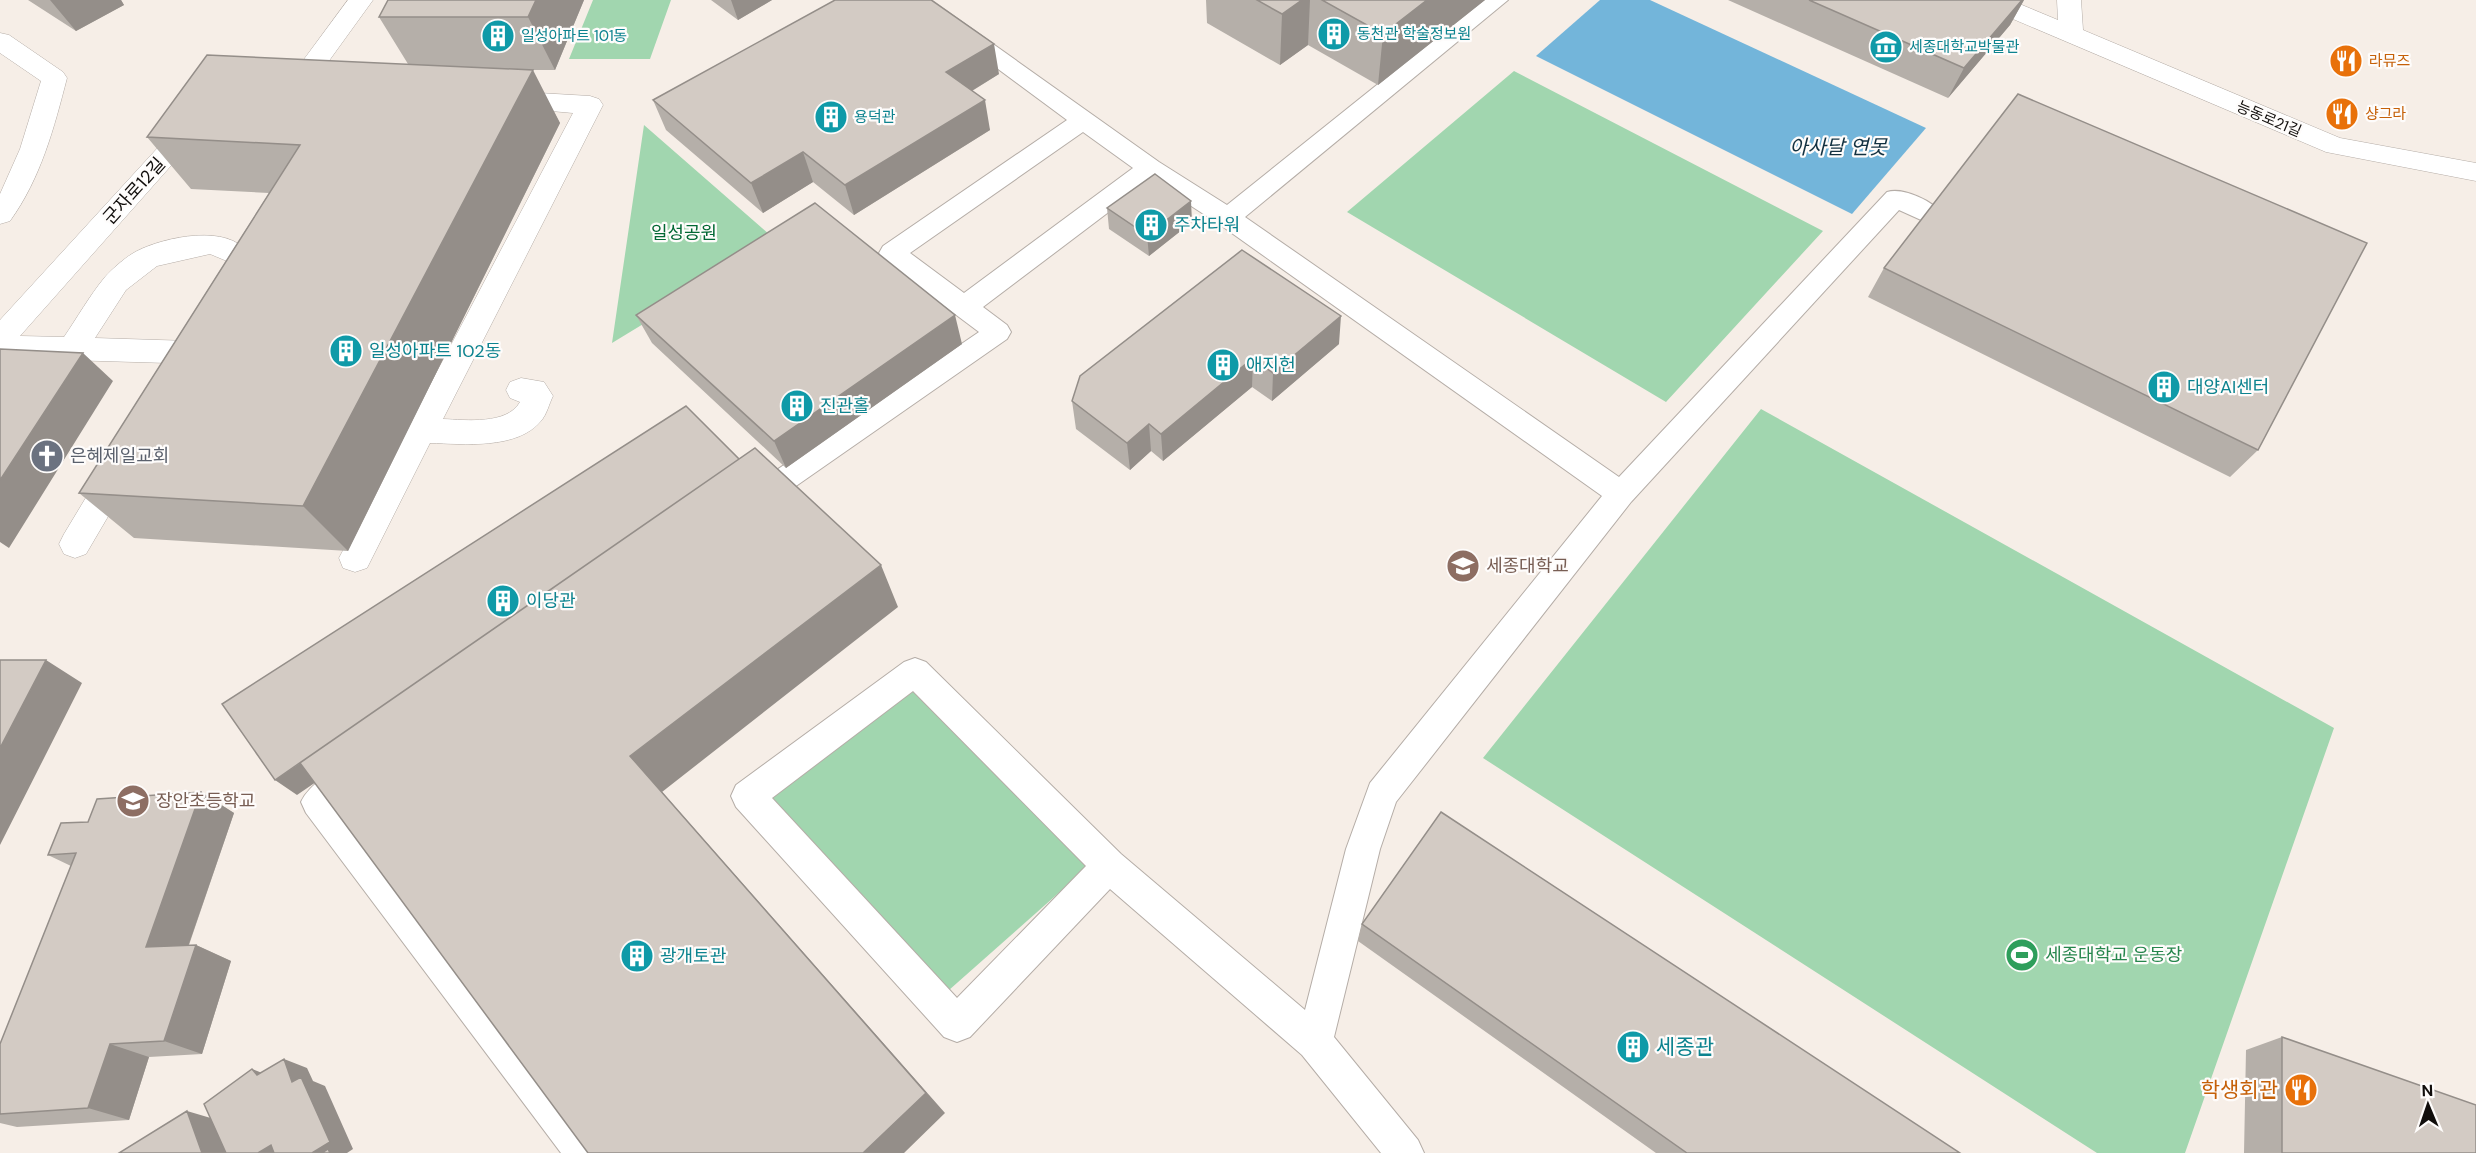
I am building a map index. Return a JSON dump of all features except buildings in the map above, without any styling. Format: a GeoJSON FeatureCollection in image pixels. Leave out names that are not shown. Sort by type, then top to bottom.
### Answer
{"type":"FeatureCollection","features":[{"type":"Feature","properties":{"kind":"street"},"geometry":{"type":"LineString","coordinates":[[297,88],[362,0]]}},
{"type":"Feature","properties":{"kind":"street","name":"능동로21길"},"geometry":{"type":"LineString","coordinates":[[1989,0],[2335,146],[2476,172]]}},
{"type":"Feature","properties":{"kind":"street"},"geometry":{"type":"LineString","coordinates":[[2069,0],[2071,35]]}},
{"type":"Feature","properties":{"kind":"street"},"geometry":{"type":"LineString","coordinates":[[0,41],[54,78],[42,125],[9,203],[0,214]]}},
{"type":"Feature","properties":{"kind":"street"},"geometry":{"type":"LineString","coordinates":[[267,95],[297,88],[332,90]]}},
{"type":"Feature","properties":{"kind":"street"},"geometry":{"type":"LineString","coordinates":[[355,558],[590,105],[484,99]]}},
{"type":"Feature","properties":{"kind":"street","name":"군자로12길"},"geometry":{"type":"LineString","coordinates":[[0,339],[183,136],[220,114]]}},
{"type":"Feature","properties":{"kind":"street"},"geometry":{"type":"LineString","coordinates":[[72,349],[116,283],[147,258],[183,248],[213,244],[234,254]]}},
{"type":"Feature","properties":{"kind":"street"},"geometry":{"type":"LineString","coordinates":[[0,347],[72,349],[196,342],[166,392]]}},
{"type":"Feature","properties":{"kind":"street"},"geometry":{"type":"LineString","coordinates":[[422,430],[467,432],[514,427],[530,414],[538,396],[534,390],[520,390]]}},
{"type":"Feature","properties":{"kind":"street"},"geometry":{"type":"LineString","coordinates":[[75,544],[136,442]]}},
{"type":"Feature","properties":{"kind":"lane"},"geometry":{"type":"LineString","coordinates":[[916,0],[1150,168],[1228,218],[1621,494]]}},
{"type":"Feature","properties":{"kind":"lane"},"geometry":{"type":"LineString","coordinates":[[1228,218],[1497,0]]}},
{"type":"Feature","properties":{"kind":"lane"},"geometry":{"type":"LineString","coordinates":[[732,516],[998,332],[892,253],[1083,120]]}},
{"type":"Feature","properties":{"kind":"lane"},"geometry":{"type":"LineString","coordinates":[[964,307],[1150,168]]}},
{"type":"Feature","properties":{"kind":"lane"},"geometry":{"type":"LineString","coordinates":[[1315,1042],[1363,849],[1383,794],[1621,494],[1896,198],[1930,215]]}},
{"type":"Feature","properties":{"kind":"lane"},"geometry":{"type":"LineString","coordinates":[[1109,866],[957,1024],[748,796],[915,672],[1109,866],[1315,1042],[1405,1153]]}},
{"type":"Feature","properties":{"kind":"lane"},"geometry":{"type":"LineString","coordinates":[[377,762],[318,802],[584,1153]]}},
{"type":"Feature","properties":{"kind":"green space"},"geometry":{"type":"Polygon","coordinates":[[[593,0],[671,0],[650,59],[569,59],[593,0]]]}},
{"type":"Feature","properties":{"kind":"green space"},"geometry":{"type":"Polygon","coordinates":[[[1514,71],[1823,231],[1666,402],[1347,212],[1514,71]]]}},
{"type":"Feature","properties":{"kind":"green space","name":"일성공원"},"geometry":{"type":"Polygon","coordinates":[[[644,125],[778,242],[612,343],[644,125]]]}},
{"type":"Feature","properties":{"kind":"green space","name":"세종대학교 운동장"},"geometry":{"type":"Polygon","coordinates":[[[1761,409],[2334,728],[2185,1153],[2097,1153],[1483,758],[1761,409]]]}},
{"type":"Feature","properties":{"kind":"green space"},"geometry":{"type":"Polygon","coordinates":[[[912,682],[1089,866],[940,998],[766,793],[912,682]]]}},
{"type":"Feature","properties":{"kind":"water","name":"아사달 연못"},"geometry":{"type":"Polygon","coordinates":[[[1600,0],[1650,0],[1926,128],[1852,214],[1536,56],[1600,0]]]}},
{"type":"Feature","properties":{"kind":"place","name":"동천관 학술정보원"},"geometry":{"type":"Point","coordinates":[1334,34]}},
{"type":"Feature","properties":{"kind":"place","name":"일성아파트 101동"},"geometry":{"type":"Point","coordinates":[498,36]}},
{"type":"Feature","properties":{"kind":"place","name":"세종대학교박물관"},"geometry":{"type":"Point","coordinates":[1886,47]}},
{"type":"Feature","properties":{"kind":"place","name":"라뮤즈"},"geometry":{"type":"Point","coordinates":[2346,61]}},
{"type":"Feature","properties":{"kind":"place","name":"샹그라"},"geometry":{"type":"Point","coordinates":[2342,114]}},
{"type":"Feature","properties":{"kind":"place","name":"용덕관"},"geometry":{"type":"Point","coordinates":[831,117]}},
{"type":"Feature","properties":{"kind":"place","name":"주차타워"},"geometry":{"type":"Point","coordinates":[1151,225]}},
{"type":"Feature","properties":{"kind":"place","name":"일성아파트 102동"},"geometry":{"type":"Point","coordinates":[346,351]}},
{"type":"Feature","properties":{"kind":"place","name":"애지헌"},"geometry":{"type":"Point","coordinates":[1223,365]}},
{"type":"Feature","properties":{"kind":"place","name":"대양AI센터"},"geometry":{"type":"Point","coordinates":[2164,387]}},
{"type":"Feature","properties":{"kind":"place","name":"진관홀"},"geometry":{"type":"Point","coordinates":[797,406]}},
{"type":"Feature","properties":{"kind":"place","name":"은혜제일교회"},"geometry":{"type":"Point","coordinates":[47,456]}},
{"type":"Feature","properties":{"kind":"place","name":"세종대학교"},"geometry":{"type":"Point","coordinates":[1463,566]}},
{"type":"Feature","properties":{"kind":"place","name":"이당관"},"geometry":{"type":"Point","coordinates":[503,601]}},
{"type":"Feature","properties":{"kind":"place","name":"장안초등학교"},"geometry":{"type":"Point","coordinates":[133,801]}},
{"type":"Feature","properties":{"kind":"place","name":"세종대학교 운동장"},"geometry":{"type":"Point","coordinates":[2022,955]}},
{"type":"Feature","properties":{"kind":"place","name":"광개토관"},"geometry":{"type":"Point","coordinates":[637,956]}},
{"type":"Feature","properties":{"kind":"place","name":"세종관"},"geometry":{"type":"Point","coordinates":[1633,1047]}},
{"type":"Feature","properties":{"kind":"place","name":"학생회관"},"geometry":{"type":"Point","coordinates":[2301,1090]}}]}
